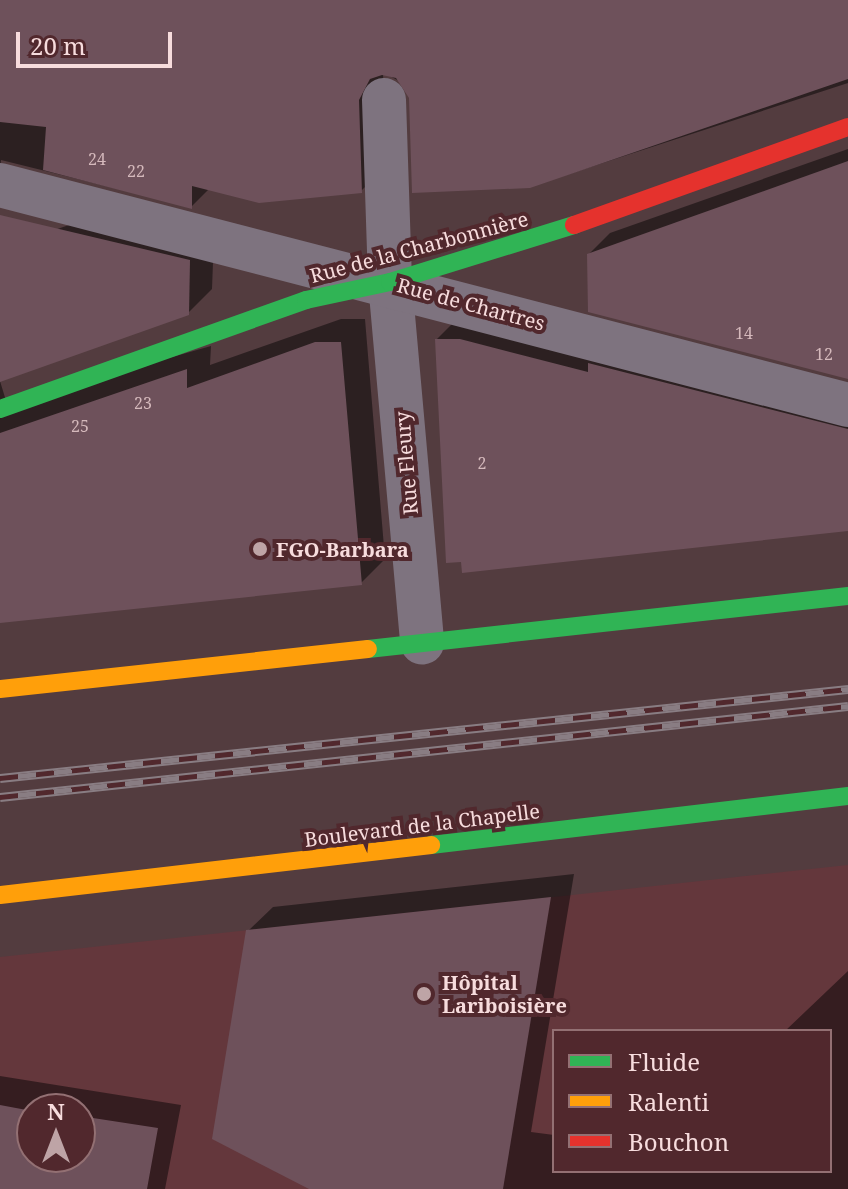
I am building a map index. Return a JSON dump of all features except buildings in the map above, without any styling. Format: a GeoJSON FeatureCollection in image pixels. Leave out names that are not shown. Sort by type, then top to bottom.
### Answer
{"type":"FeatureCollection","features":[{"type":"Feature","properties":{"kind":"main road","name":"Rue de la Charbonnière"},"geometry":{"type":"LineString","coordinates":[[0,409],[306,300],[390,282],[544,236],[848,127]]}},
{"type":"Feature","properties":{"kind":"main road"},"geometry":{"type":"LineString","coordinates":[[0,689],[848,596]]}},
{"type":"Feature","properties":{"kind":"main road","name":"Boulevard de la Chapelle"},"geometry":{"type":"LineString","coordinates":[[0,895],[848,796]]}},
{"type":"Feature","properties":{"kind":"street","name":"Rue Fleury"},"geometry":{"type":"LineString","coordinates":[[384,100],[390,282],[422,643]]}},
{"type":"Feature","properties":{"kind":"street","name":"Rue de Chartres"},"geometry":{"type":"LineString","coordinates":[[0,185],[390,282],[848,405]]}},
{"type":"Feature","properties":{"kind":"shaded area","name":"Hôpital Lariboisière"},"geometry":{"type":"Polygon","coordinates":[[[848,865],[848,1189],[0,1189],[0,957],[848,865]]]}},
{"type":"Feature","properties":{"kind":"railway"},"geometry":{"type":"LineString","coordinates":[[0,778],[848,689]]}},
{"type":"Feature","properties":{"kind":"railway"},"geometry":{"type":"LineString","coordinates":[[0,797],[848,706]]}},
{"type":"Feature","properties":{"kind":"traffic: fast"},"geometry":{"type":"LineString","coordinates":[[0,409],[306,300],[390,282],[574,225]]}},
{"type":"Feature","properties":{"kind":"traffic: fast"},"geometry":{"type":"LineString","coordinates":[[368,649],[848,596]]}},
{"type":"Feature","properties":{"kind":"traffic: fast"},"geometry":{"type":"LineString","coordinates":[[431,845],[848,796]]}},
{"type":"Feature","properties":{"kind":"traffic: slow"},"geometry":{"type":"LineString","coordinates":[[0,689],[368,649]]}},
{"type":"Feature","properties":{"kind":"traffic: slow"},"geometry":{"type":"LineString","coordinates":[[0,895],[431,845]]}},
{"type":"Feature","properties":{"kind":"traffic: jam"},"geometry":{"type":"LineString","coordinates":[[574,225],[848,127]]}},
{"type":"Feature","properties":{"kind":"place","name":"FGO-Barbara"},"geometry":{"type":"Point","coordinates":[260,549]}},
{"type":"Feature","properties":{"kind":"place","name":"Hôpital Lariboisière"},"geometry":{"type":"Point","coordinates":[424,994]}}]}
